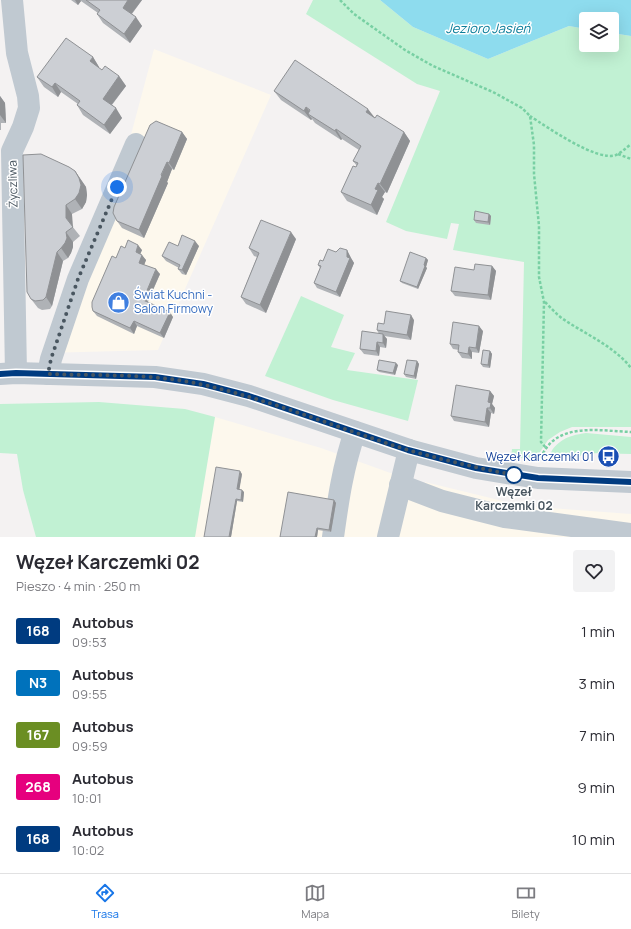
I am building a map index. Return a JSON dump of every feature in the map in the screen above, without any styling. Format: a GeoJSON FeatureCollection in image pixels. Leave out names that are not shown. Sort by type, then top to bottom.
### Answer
{"type":"FeatureCollection","features":[{"type":"Feature","properties":{"kind":"street","name":"Życzliwa"},"geometry":{"type":"LineString","coordinates":[[8,374],[12,151],[23,127],[29,108],[28,96],[17,53],[12,0]]}},
{"type":"Feature","properties":{"kind":"street"},"geometry":{"type":"LineString","coordinates":[[48,374],[51,359],[78,279],[136,144]]}},
{"type":"Feature","properties":{"kind":"street"},"geometry":{"type":"LineString","coordinates":[[8,374],[155,377],[203,384],[249,396],[408,450],[476,468],[538,478],[631,482]]}},
{"type":"Feature","properties":{"kind":"street"},"geometry":{"type":"LineString","coordinates":[[333,537],[340,488],[350,445],[355,432]]}},
{"type":"Feature","properties":{"kind":"street"},"geometry":{"type":"LineString","coordinates":[[388,537],[408,450]]}},
{"type":"Feature","properties":{"kind":"street"},"geometry":{"type":"LineString","coordinates":[[400,485],[442,501],[505,516],[631,534]]}},
{"type":"Feature","properties":{"kind":"path"},"geometry":{"type":"LineString","coordinates":[[340,0],[354,14],[405,50],[433,66],[493,92],[522,108],[530,116],[577,145],[595,153],[607,156],[615,155],[631,144]]}},
{"type":"Feature","properties":{"kind":"path"},"geometry":{"type":"LineString","coordinates":[[530,116],[534,145],[534,174],[539,226],[539,277],[544,302],[541,442],[546,448]]}},
{"type":"Feature","properties":{"kind":"path"},"geometry":{"type":"LineString","coordinates":[[618,153],[631,159]]}},
{"type":"Feature","properties":{"kind":"path"},"geometry":{"type":"LineString","coordinates":[[544,302],[561,318],[613,350],[626,360],[631,368]]}},
{"type":"Feature","properties":{"kind":"path"},"geometry":{"type":"LineString","coordinates":[[541,460],[546,448],[568,432],[591,430],[631,432]]}},
{"type":"Feature","properties":{"kind":"shaded area"},"geometry":{"type":"Polygon","coordinates":[[[154,49],[271,95],[158,350],[44,353],[129,142],[154,49]]]}},
{"type":"Feature","properties":{"kind":"shaded area"},"geometry":{"type":"Polygon","coordinates":[[[215,417],[321,448],[396,475],[422,494],[425,482],[523,506],[631,514],[631,537],[195,537],[215,417]]]}},
{"type":"Feature","properties":{"kind":"green space"},"geometry":{"type":"Polygon","coordinates":[[[313,0],[380,0],[413,27],[488,59],[569,26],[579,28],[579,52],[619,52],[619,34],[631,36],[631,427],[572,427],[560,432],[548,440],[540,452],[531,459],[511,457],[512,449],[520,449],[524,262],[453,250],[459,224],[451,223],[447,239],[406,231],[386,222],[440,91],[417,84],[306,14],[313,0]]]}},
{"type":"Feature","properties":{"kind":"green space"},"geometry":{"type":"Polygon","coordinates":[[[301,296],[344,315],[331,347],[355,353],[347,370],[418,380],[408,421],[333,400],[265,376],[301,296]]]}},
{"type":"Feature","properties":{"kind":"green space"},"geometry":{"type":"Polygon","coordinates":[[[99,402],[185,409],[215,417],[195,537],[36,537],[23,490],[17,454],[0,453],[0,404],[99,402]]]}},
{"type":"Feature","properties":{"kind":"green space"},"geometry":{"type":"Polygon","coordinates":[[[586,433],[631,437],[631,454],[585,453],[580,456],[551,461],[551,453],[556,445],[568,437],[586,433]]]}},
{"type":"Feature","properties":{"kind":"water","name":"Jezioro Jasień"},"geometry":{"type":"Polygon","coordinates":[[[380,0],[631,0],[631,36],[619,34],[619,12],[579,12],[579,28],[569,26],[488,59],[413,27],[380,0]]]}},
{"type":"Feature","properties":{"kind":"building"},"geometry":{"type":"Polygon","coordinates":[[[86,0],[128,0],[123,8],[136,17],[124,34],[97,14],[100,10],[86,0]]]}},
{"type":"Feature","properties":{"kind":"building"},"geometry":{"type":"Polygon","coordinates":[[[66,38],[93,57],[90,61],[102,70],[105,66],[119,76],[103,99],[116,108],[104,125],[77,105],[80,101],[55,83],[52,87],[37,77],[66,38]]]}},
{"type":"Feature","properties":{"kind":"building"},"geometry":{"type":"Polygon","coordinates":[[[295,60],[368,109],[366,112],[375,118],[377,115],[404,132],[380,184],[378,183],[375,189],[378,190],[371,205],[341,192],[353,166],[356,167],[358,163],[353,161],[361,146],[336,129],[335,131],[308,114],[310,110],[306,107],[304,111],[274,91],[295,60]]]}},
{"type":"Feature","properties":{"kind":"building"},"geometry":{"type":"Polygon","coordinates":[[[156,121],[182,132],[169,163],[167,162],[161,175],[162,176],[139,230],[117,221],[113,213],[114,207],[150,125],[156,121]]]}},
{"type":"Feature","properties":{"kind":"building"},"geometry":{"type":"Polygon","coordinates":[[[41,154],[75,171],[81,185],[79,193],[75,199],[66,205],[66,218],[73,227],[66,232],[67,238],[65,243],[57,252],[46,297],[43,300],[35,301],[31,299],[27,292],[23,155],[41,154]]]}},
{"type":"Feature","properties":{"kind":"building"},"geometry":{"type":"Polygon","coordinates":[[[475,211],[489,214],[488,222],[474,220],[475,211]]]}},
{"type":"Feature","properties":{"kind":"building"},"geometry":{"type":"Polygon","coordinates":[[[261,220],[291,232],[260,305],[241,297],[259,253],[249,248],[261,220]]]}},
{"type":"Feature","properties":{"kind":"building"},"geometry":{"type":"Polygon","coordinates":[[[182,235],[195,241],[182,270],[178,269],[180,265],[162,256],[169,242],[178,246],[182,235]]]}},
{"type":"Feature","properties":{"kind":"building"},"geometry":{"type":"Polygon","coordinates":[[[128,240],[138,245],[136,252],[142,255],[139,263],[156,269],[143,300],[170,312],[160,333],[134,321],[130,328],[93,311],[92,302],[112,256],[116,258],[121,246],[125,248],[128,240]]]}},
{"type":"Feature","properties":{"kind":"building"},"geometry":{"type":"Polygon","coordinates":[[[340,248],[347,250],[347,257],[350,258],[336,292],[314,283],[321,266],[318,265],[320,260],[323,261],[328,249],[336,252],[340,248]]]}},
{"type":"Feature","properties":{"kind":"building"},"geometry":{"type":"Polygon","coordinates":[[[410,252],[426,258],[425,266],[417,287],[400,281],[410,252]]]}},
{"type":"Feature","properties":{"kind":"building"},"geometry":{"type":"Polygon","coordinates":[[[475,264],[492,266],[488,295],[451,291],[455,267],[474,270],[475,264]]]}},
{"type":"Feature","properties":{"kind":"building"},"geometry":{"type":"Polygon","coordinates":[[[386,311],[411,315],[407,335],[377,330],[378,323],[384,324],[386,311]]]}},
{"type":"Feature","properties":{"kind":"building"},"geometry":{"type":"Polygon","coordinates":[[[453,322],[479,326],[476,348],[469,347],[468,354],[458,352],[459,345],[450,344],[453,322]]]}},
{"type":"Feature","properties":{"kind":"building"},"geometry":{"type":"Polygon","coordinates":[[[362,331],[383,334],[383,343],[377,342],[376,351],[360,349],[362,331]]]}},
{"type":"Feature","properties":{"kind":"building"},"geometry":{"type":"Polygon","coordinates":[[[483,350],[490,351],[488,365],[481,364],[483,350]]]}},
{"type":"Feature","properties":{"kind":"building"},"geometry":{"type":"Polygon","coordinates":[[[379,360],[396,363],[393,373],[377,370],[379,360]]]}},
{"type":"Feature","properties":{"kind":"building"},"geometry":{"type":"Polygon","coordinates":[[[407,360],[417,361],[414,376],[404,374],[407,360]]]}},
{"type":"Feature","properties":{"kind":"building"},"geometry":{"type":"Polygon","coordinates":[[[456,385],[490,391],[488,402],[491,403],[490,408],[487,408],[485,422],[451,416],[456,385]]]}},
{"type":"Feature","properties":{"kind":"building"},"geometry":{"type":"Polygon","coordinates":[[[216,467],[240,471],[237,489],[242,490],[241,500],[236,499],[229,537],[204,537],[216,467]]]}},
{"type":"Feature","properties":{"kind":"building"},"geometry":{"type":"Polygon","coordinates":[[[288,492],[334,500],[329,530],[317,528],[315,537],[280,537],[288,492]]]}},
{"type":"Feature","properties":{"kind":"bus line","name":"168"},"geometry":{"type":"LineString","coordinates":[[0,374],[16,373],[155,377],[203,384],[249,396],[408,450],[476,468],[538,478],[631,482]]}},
{"type":"Feature","properties":{"kind":"place","name":"Świat Kuchni - Salon Firmowy"},"geometry":{"type":"Point","coordinates":[118,302]}},
{"type":"Feature","properties":{"kind":"place","name":"Węzeł Karczemki 01"},"geometry":{"type":"Point","coordinates":[609,457]}},
{"type":"Feature","properties":{"kind":"place","name":"Węzeł Karczemki 02"},"geometry":{"type":"Point","coordinates":[514,475]}},
{"type":"Feature","properties":{"kind":"route"},"geometry":{"type":"LineString","coordinates":[[117,187],[78,279],[51,359],[48,374],[155,377],[203,384],[249,396],[408,450],[476,468],[514,475]]}}]}
